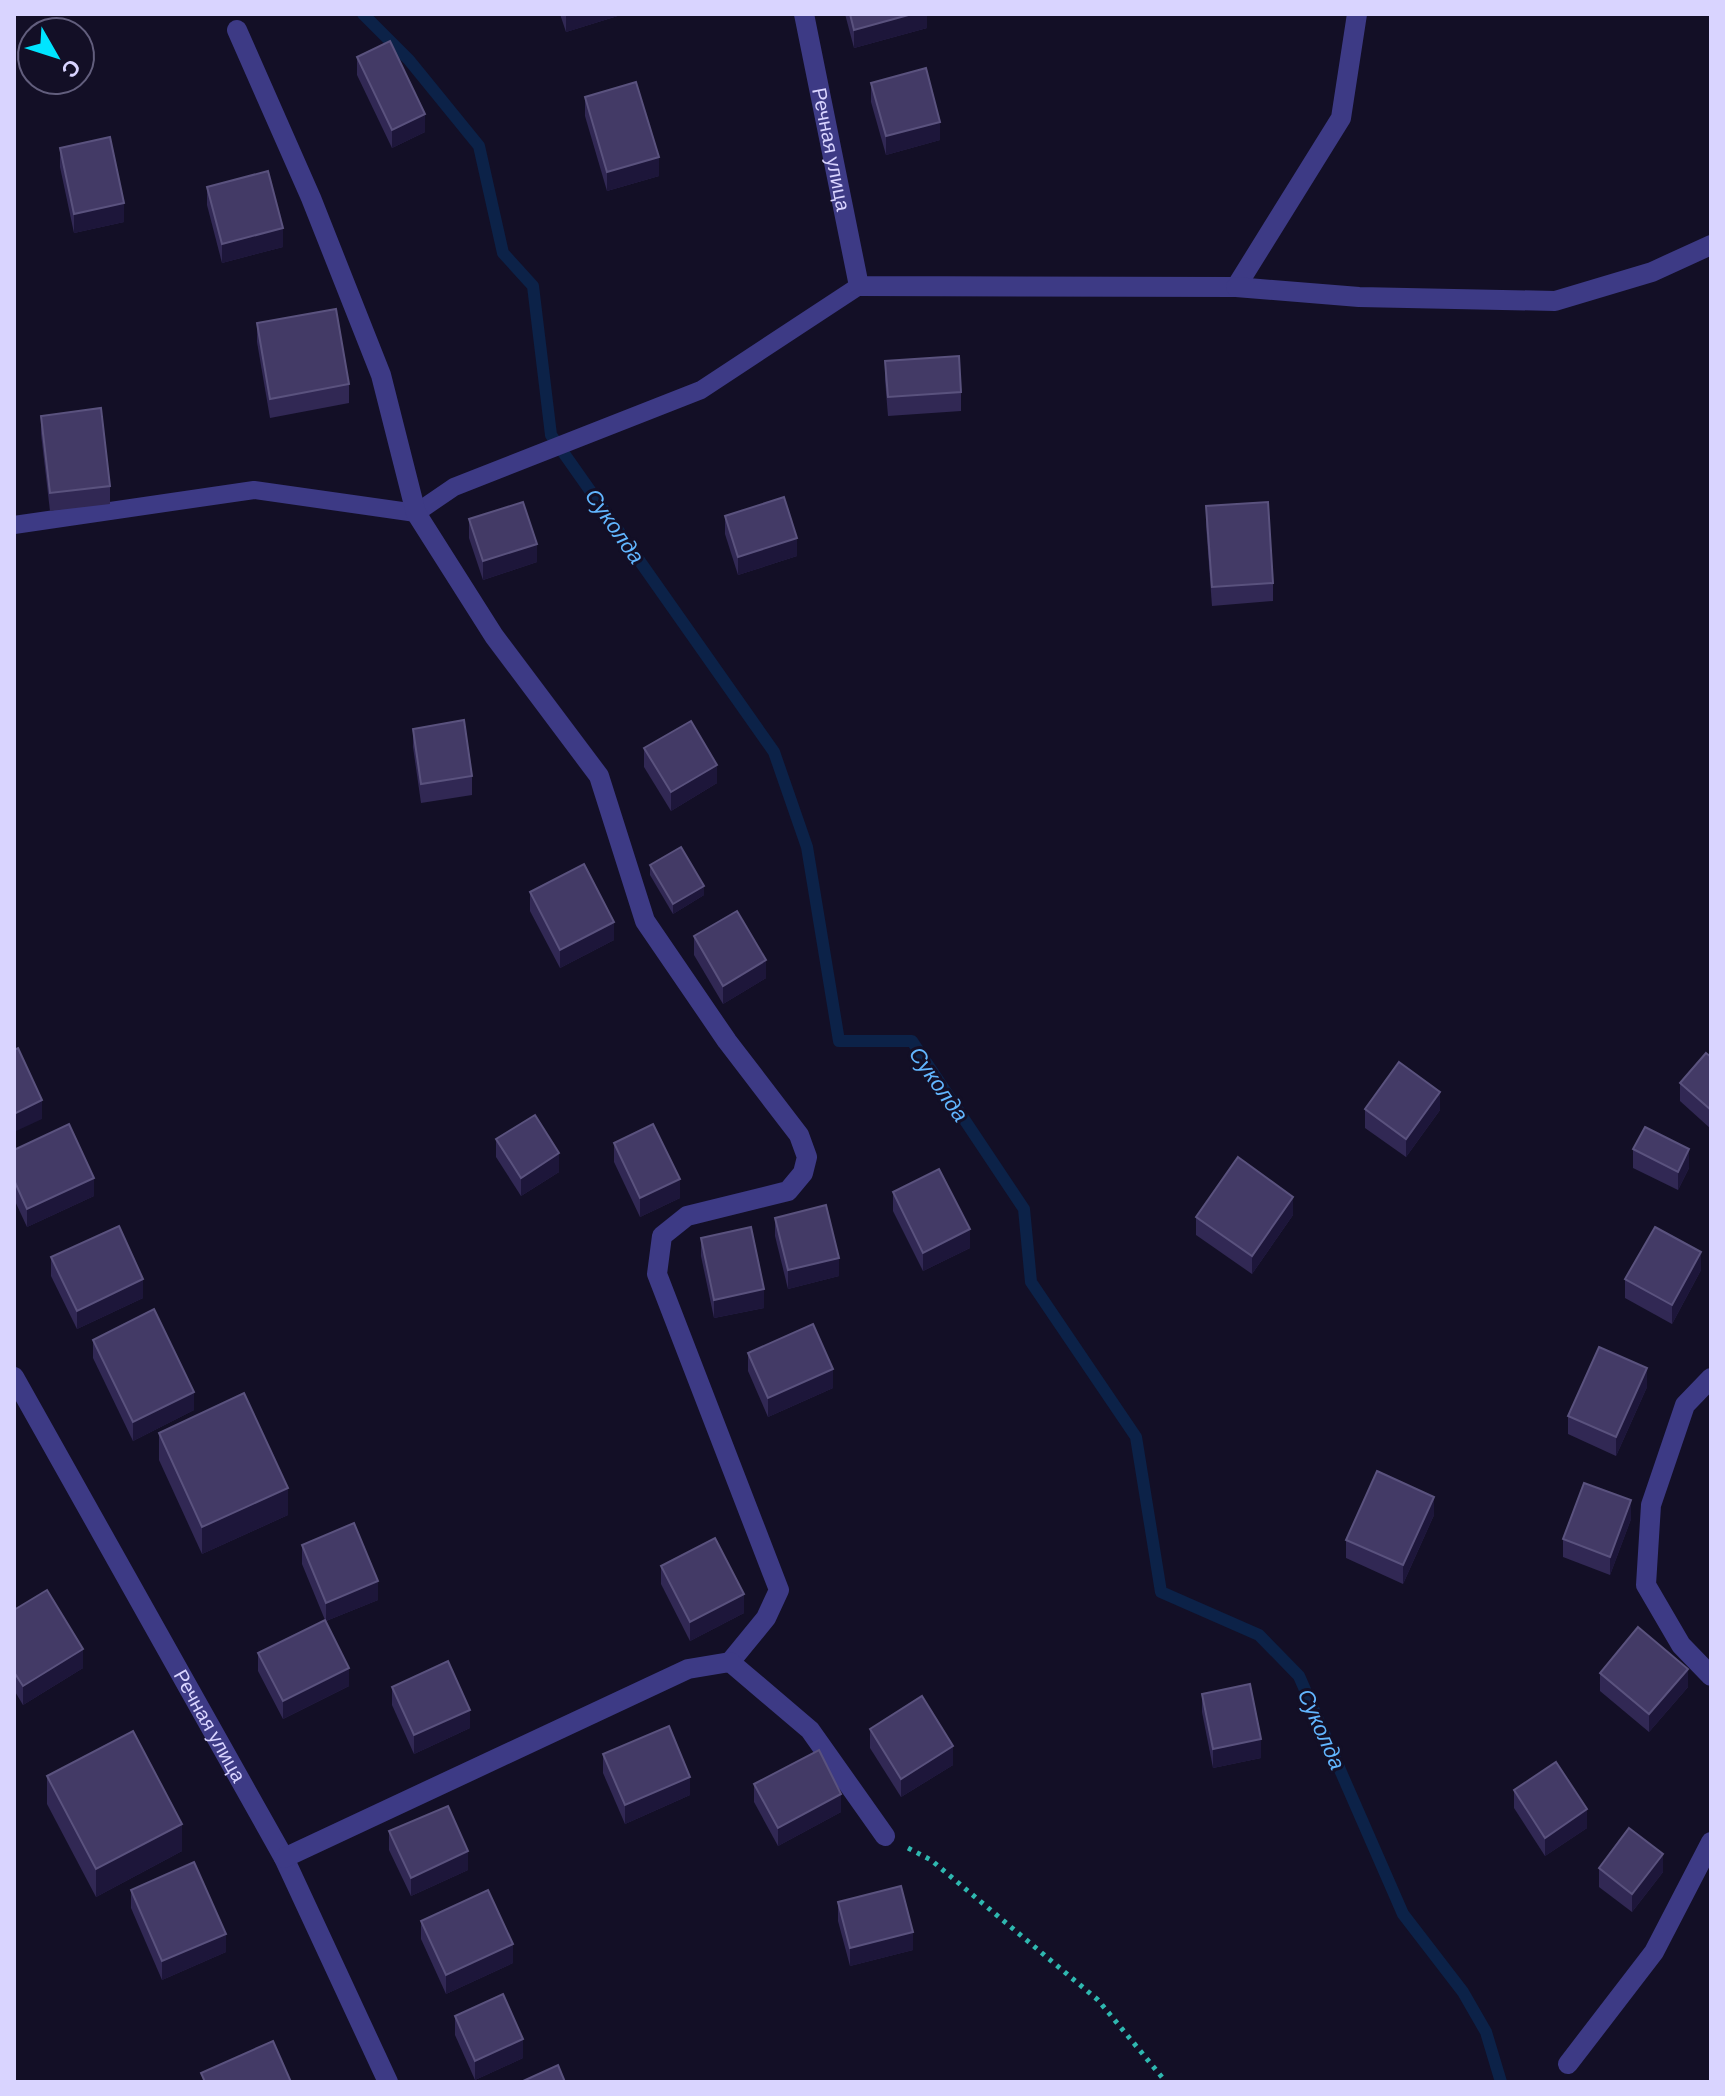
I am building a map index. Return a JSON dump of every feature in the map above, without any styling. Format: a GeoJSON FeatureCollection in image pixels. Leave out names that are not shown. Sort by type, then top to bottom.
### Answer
{"type":"FeatureCollection","features":[{"type":"Feature","properties":{"kind":"street","name":"Речная улица"},"geometry":{"type":"LineString","coordinates":[[804,14],[859,286]]}},
{"type":"Feature","properties":{"kind":"street"},"geometry":{"type":"LineString","coordinates":[[1236,287],[1341,118],[1357,14]]}},
{"type":"Feature","properties":{"kind":"street"},"geometry":{"type":"LineString","coordinates":[[237,30],[311,198],[381,375],[416,513],[494,636],[599,776],[645,921],[727,1041],[799,1135],[807,1157],[803,1173],[788,1191],[687,1216],[662,1236],[657,1274],[779,1590],[766,1618],[730,1662],[688,1669],[284,1858]]}},
{"type":"Feature","properties":{"kind":"street"},"geometry":{"type":"LineString","coordinates":[[859,286],[1236,287],[1359,297],[1555,301],[1652,272],[1711,245]]}},
{"type":"Feature","properties":{"kind":"street"},"geometry":{"type":"LineString","coordinates":[[1711,1378],[1685,1405],[1651,1505],[1646,1585],[1681,1645],[1711,1676]]}},
{"type":"Feature","properties":{"kind":"street","name":"Речная улица"},"geometry":{"type":"LineString","coordinates":[[15,1380],[284,1858],[388,2082]]}},
{"type":"Feature","properties":{"kind":"street"},"geometry":{"type":"LineString","coordinates":[[730,1662],[810,1730],[885,1836]]}},
{"type":"Feature","properties":{"kind":"street"},"geometry":{"type":"LineString","coordinates":[[1568,2064],[1654,1952],[1711,1842]]}},
{"type":"Feature","properties":{"kind":"lane"},"geometry":{"type":"LineString","coordinates":[[14,525],[254,490],[416,513],[454,487],[701,390],[859,286]]}},
{"type":"Feature","properties":{"kind":"path"},"geometry":{"type":"LineString","coordinates":[[885,1836],[931,1860],[1098,2000],[1166,2082]]}},
{"type":"Feature","properties":{"kind":"building"},"geometry":{"type":"Polygon","coordinates":[[[850,14],[912,14],[854,30],[850,14]]]}},
{"type":"Feature","properties":{"kind":"building"},"geometry":{"type":"Polygon","coordinates":[[[390,41],[425,114],[392,130],[357,57],[390,41]]]}},
{"type":"Feature","properties":{"kind":"building"},"geometry":{"type":"Polygon","coordinates":[[[926,68],[940,122],[886,136],[871,83],[926,68]]]}},
{"type":"Feature","properties":{"kind":"building"},"geometry":{"type":"Polygon","coordinates":[[[636,82],[659,157],[607,172],[585,97],[636,82]]]}},
{"type":"Feature","properties":{"kind":"building"},"geometry":{"type":"Polygon","coordinates":[[[110,137],[124,203],[74,214],[60,148],[110,137]]]}},
{"type":"Feature","properties":{"kind":"building"},"geometry":{"type":"Polygon","coordinates":[[[268,171],[283,228],[222,244],[207,187],[268,171]]]}},
{"type":"Feature","properties":{"kind":"building"},"geometry":{"type":"Polygon","coordinates":[[[336,309],[349,384],[270,399],[257,323],[336,309]]]}},
{"type":"Feature","properties":{"kind":"building"},"geometry":{"type":"Polygon","coordinates":[[[959,356],[961,392],[888,397],[885,361],[959,356]]]}},
{"type":"Feature","properties":{"kind":"building"},"geometry":{"type":"Polygon","coordinates":[[[101,408],[110,486],[50,493],[41,416],[101,408]]]}},
{"type":"Feature","properties":{"kind":"building"},"geometry":{"type":"Polygon","coordinates":[[[784,497],[797,538],[738,557],[725,516],[784,497]]]}},
{"type":"Feature","properties":{"kind":"building"},"geometry":{"type":"Polygon","coordinates":[[[523,502],[537,544],[483,561],[469,519],[523,502]]]}},
{"type":"Feature","properties":{"kind":"building"},"geometry":{"type":"Polygon","coordinates":[[[1268,502],[1273,583],[1212,587],[1206,506],[1268,502]]]}},
{"type":"Feature","properties":{"kind":"building"},"geometry":{"type":"Polygon","coordinates":[[[464,720],[472,776],[421,784],[413,729],[464,720]]]}},
{"type":"Feature","properties":{"kind":"building"},"geometry":{"type":"Polygon","coordinates":[[[691,721],[717,765],[671,792],[644,748],[691,721]]]}},
{"type":"Feature","properties":{"kind":"building"},"geometry":{"type":"Polygon","coordinates":[[[681,847],[704,886],[673,904],[650,865],[681,847]]]}},
{"type":"Feature","properties":{"kind":"building"},"geometry":{"type":"Polygon","coordinates":[[[584,864],[614,922],[560,950],[530,892],[584,864]]]}},
{"type":"Feature","properties":{"kind":"building"},"geometry":{"type":"Polygon","coordinates":[[[737,911],[766,960],[723,986],[694,936],[737,911]]]}},
{"type":"Feature","properties":{"kind":"building"},"geometry":{"type":"Polygon","coordinates":[[[18,1048],[42,1100],[14,1114],[14,1050],[18,1048]]]}},
{"type":"Feature","properties":{"kind":"building"},"geometry":{"type":"Polygon","coordinates":[[[1706,1053],[1711,1057],[1711,1110],[1680,1083],[1706,1053]]]}},
{"type":"Feature","properties":{"kind":"building"},"geometry":{"type":"Polygon","coordinates":[[[1399,1062],[1440,1092],[1406,1139],[1365,1109],[1399,1062]]]}},
{"type":"Feature","properties":{"kind":"building"},"geometry":{"type":"Polygon","coordinates":[[[535,1115],[559,1153],[521,1178],[496,1139],[535,1115]]]}},
{"type":"Feature","properties":{"kind":"building"},"geometry":{"type":"Polygon","coordinates":[[[69,1124],[94,1178],[27,1209],[14,1180],[14,1150],[69,1124]]]}},
{"type":"Feature","properties":{"kind":"building"},"geometry":{"type":"Polygon","coordinates":[[[653,1124],[680,1179],[640,1198],[614,1143],[653,1124]]]}},
{"type":"Feature","properties":{"kind":"building"},"geometry":{"type":"Polygon","coordinates":[[[1645,1127],[1689,1149],[1678,1172],[1633,1149],[1645,1127]]]}},
{"type":"Feature","properties":{"kind":"building"},"geometry":{"type":"Polygon","coordinates":[[[1238,1157],[1293,1197],[1252,1256],[1196,1217],[1238,1157]]]}},
{"type":"Feature","properties":{"kind":"building"},"geometry":{"type":"Polygon","coordinates":[[[939,1169],[970,1229],[923,1253],[893,1192],[939,1169]]]}},
{"type":"Feature","properties":{"kind":"building"},"geometry":{"type":"Polygon","coordinates":[[[826,1205],[839,1258],[788,1270],[775,1218],[826,1205]]]}},
{"type":"Feature","properties":{"kind":"building"},"geometry":{"type":"Polygon","coordinates":[[[119,1226],[143,1279],[77,1311],[51,1257],[119,1226]]]}},
{"type":"Feature","properties":{"kind":"building"},"geometry":{"type":"Polygon","coordinates":[[[751,1227],[764,1289],[714,1300],[701,1238],[751,1227]]]}},
{"type":"Feature","properties":{"kind":"building"},"geometry":{"type":"Polygon","coordinates":[[[1655,1227],[1701,1252],[1672,1305],[1625,1279],[1655,1227]]]}},
{"type":"Feature","properties":{"kind":"building"},"geometry":{"type":"Polygon","coordinates":[[[154,1309],[194,1392],[133,1422],[93,1340],[154,1309]]]}},
{"type":"Feature","properties":{"kind":"building"},"geometry":{"type":"Polygon","coordinates":[[[813,1324],[833,1369],[768,1398],[748,1353],[813,1324]]]}},
{"type":"Feature","properties":{"kind":"building"},"geometry":{"type":"Polygon","coordinates":[[[1599,1347],[1647,1368],[1616,1437],[1568,1416],[1599,1347]]]}},
{"type":"Feature","properties":{"kind":"building"},"geometry":{"type":"Polygon","coordinates":[[[244,1393],[288,1488],[202,1527],[159,1433],[244,1393]]]}},
{"type":"Feature","properties":{"kind":"building"},"geometry":{"type":"Polygon","coordinates":[[[1377,1471],[1434,1497],[1403,1565],[1346,1540],[1377,1471]]]}},
{"type":"Feature","properties":{"kind":"building"},"geometry":{"type":"Polygon","coordinates":[[[1584,1483],[1631,1500],[1610,1557],[1563,1539],[1584,1483]]]}},
{"type":"Feature","properties":{"kind":"building"},"geometry":{"type":"Polygon","coordinates":[[[354,1523],[378,1581],[326,1603],[302,1545],[354,1523]]]}},
{"type":"Feature","properties":{"kind":"building"},"geometry":{"type":"Polygon","coordinates":[[[715,1538],[744,1594],[690,1622],[661,1566],[715,1538]]]}},
{"type":"Feature","properties":{"kind":"building"},"geometry":{"type":"Polygon","coordinates":[[[47,1590],[83,1649],[23,1686],[14,1672],[14,1610],[47,1590]]]}},
{"type":"Feature","properties":{"kind":"building"},"geometry":{"type":"Polygon","coordinates":[[[325,1620],[349,1668],[283,1701],[258,1653],[325,1620]]]}},
{"type":"Feature","properties":{"kind":"building"},"geometry":{"type":"Polygon","coordinates":[[[1638,1627],[1688,1669],[1649,1714],[1600,1673],[1638,1627]]]}},
{"type":"Feature","properties":{"kind":"building"},"geometry":{"type":"Polygon","coordinates":[[[448,1661],[470,1710],[414,1735],[392,1687],[448,1661]]]}},
{"type":"Feature","properties":{"kind":"building"},"geometry":{"type":"Polygon","coordinates":[[[1250,1684],[1261,1739],[1213,1749],[1202,1694],[1250,1684]]]}},
{"type":"Feature","properties":{"kind":"building"},"geometry":{"type":"Polygon","coordinates":[[[922,1696],[953,1746],[901,1779],[870,1729],[922,1696]]]}},
{"type":"Feature","properties":{"kind":"building"},"geometry":{"type":"Polygon","coordinates":[[[669,1726],[690,1777],[625,1805],[603,1754],[669,1726]]]}},
{"type":"Feature","properties":{"kind":"building"},"geometry":{"type":"Polygon","coordinates":[[[133,1731],[182,1824],[96,1869],[47,1776],[133,1731]]]}},
{"type":"Feature","properties":{"kind":"building"},"geometry":{"type":"Polygon","coordinates":[[[819,1750],[841,1794],[778,1828],[754,1784],[819,1750]]]}},
{"type":"Feature","properties":{"kind":"building"},"geometry":{"type":"Polygon","coordinates":[[[1556,1762],[1587,1809],[1545,1838],[1514,1790],[1556,1762]]]}},
{"type":"Feature","properties":{"kind":"building"},"geometry":{"type":"Polygon","coordinates":[[[448,1806],[468,1851],[411,1878],[389,1831],[448,1806]]]}},
{"type":"Feature","properties":{"kind":"building"},"geometry":{"type":"Polygon","coordinates":[[[1629,1828],[1663,1854],[1632,1894],[1599,1868],[1629,1828]]]}},
{"type":"Feature","properties":{"kind":"building"},"geometry":{"type":"Polygon","coordinates":[[[194,1862],[226,1934],[162,1961],[131,1890],[194,1862]]]}},
{"type":"Feature","properties":{"kind":"building"},"geometry":{"type":"Polygon","coordinates":[[[901,1886],[913,1932],[850,1948],[838,1902],[901,1886]]]}},
{"type":"Feature","properties":{"kind":"building"},"geometry":{"type":"Polygon","coordinates":[[[488,1890],[513,1944],[446,1975],[421,1921],[488,1890]]]}},
{"type":"Feature","properties":{"kind":"building"},"geometry":{"type":"Polygon","coordinates":[[[503,1994],[523,2039],[475,2061],[455,2016],[503,1994]]]}},
{"type":"Feature","properties":{"kind":"building"},"geometry":{"type":"Polygon","coordinates":[[[273,2041],[291,2082],[205,2082],[201,2073],[273,2041]]]}},
{"type":"Feature","properties":{"kind":"building"},"geometry":{"type":"Polygon","coordinates":[[[558,2065],[565,2082],[521,2082],[558,2065]]]}},
{"type":"Feature","properties":{"kind":"waterway","name":"Суколда"},"geometry":{"type":"LineString","coordinates":[[363,14],[409,60],[479,146],[503,253],[533,286],[551,435],[774,752],[807,847],[839,1041],[912,1041],[1024,1209],[1031,1282],[1136,1437],[1161,1592],[1259,1635],[1299,1676],[1403,1914],[1463,1992],[1486,2032],[1501,2082]]}}]}
